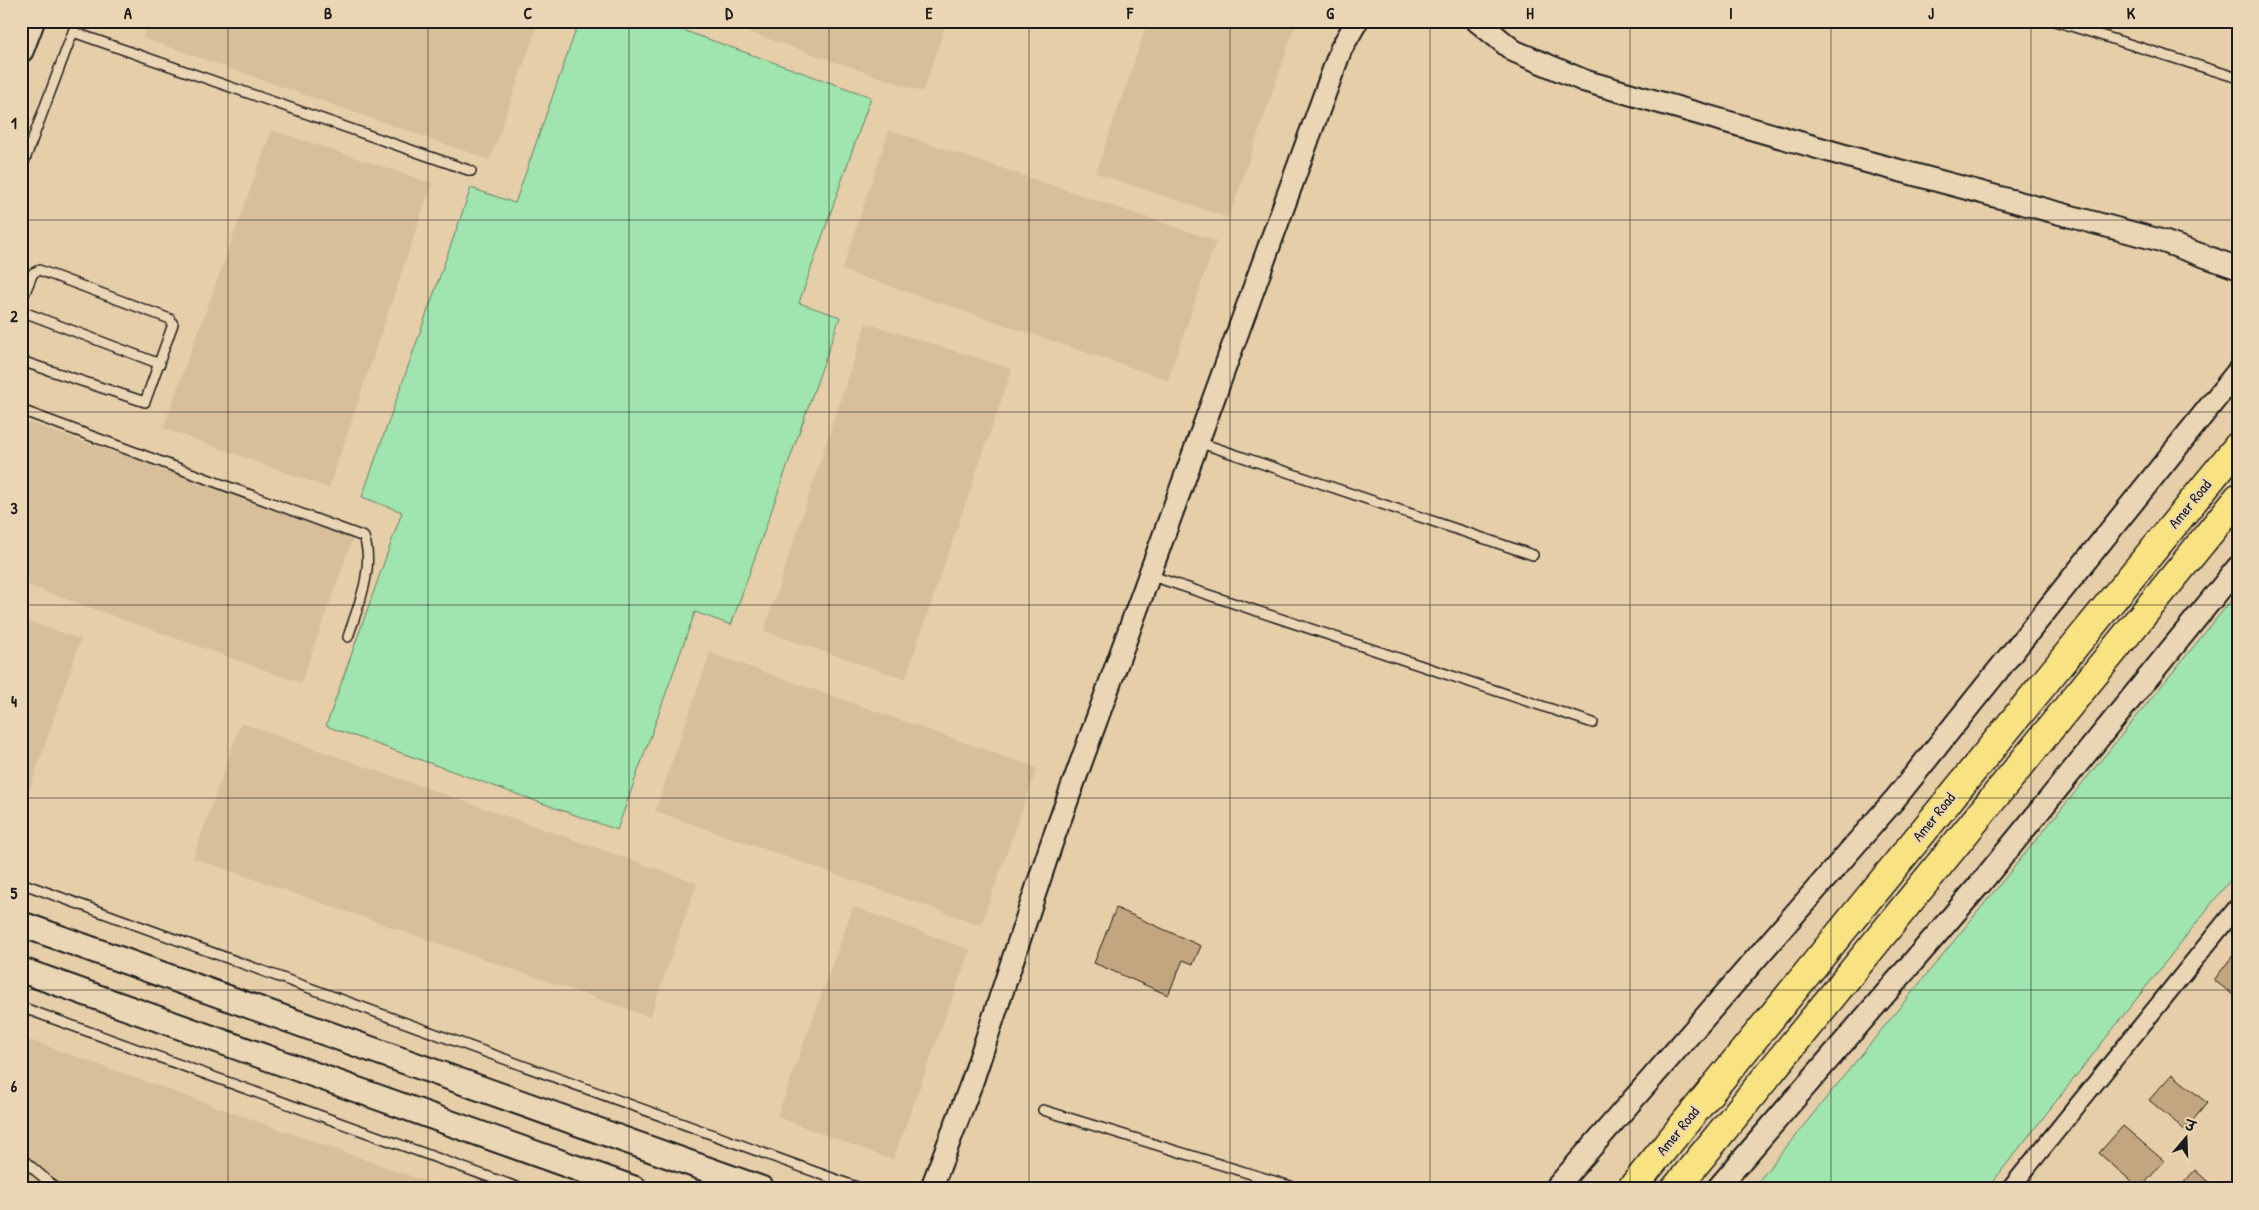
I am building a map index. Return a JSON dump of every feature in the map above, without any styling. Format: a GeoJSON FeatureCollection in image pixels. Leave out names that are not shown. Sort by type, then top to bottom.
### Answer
{"type":"FeatureCollection","features":[{"type":"Feature","properties":{"kind":"highway","name":"Amer Road"},"geometry":{"type":"LineString","coordinates":[[1631,1189],[2238,446]]}},
{"type":"Feature","properties":{"kind":"highway"},"geometry":{"type":"LineString","coordinates":[[1675,1189],[2238,498]]}},
{"type":"Feature","properties":{"kind":"main road"},"geometry":{"type":"LineString","coordinates":[[21,50],[32,21]]}},
{"type":"Feature","properties":{"kind":"main road"},"geometry":{"type":"LineString","coordinates":[[21,924],[762,1189]]}},
{"type":"Feature","properties":{"kind":"main road"},"geometry":{"type":"LineString","coordinates":[[21,970],[635,1189]]}},
{"type":"Feature","properties":{"kind":"street"},"geometry":{"type":"LineString","coordinates":[[931,1189],[972,1082],[1052,842],[1197,442],[1341,49],[1357,21]]}},
{"type":"Feature","properties":{"kind":"street"},"geometry":{"type":"LineString","coordinates":[[1477,21],[1514,51],[1585,81],[1864,161],[2159,240],[2238,268]]}},
{"type":"Feature","properties":{"kind":"street"},"geometry":{"type":"LineString","coordinates":[[1555,1189],[1895,799],[2238,371]]}},
{"type":"Feature","properties":{"kind":"street"},"geometry":{"type":"LineString","coordinates":[[1716,1189],[1980,884],[2238,567]]}},
{"type":"Feature","properties":{"kind":"street"},"geometry":{"type":"LineString","coordinates":[[2010,1189],[2238,906]]}},
{"type":"Feature","properties":{"kind":"lane"},"geometry":{"type":"LineString","coordinates":[[21,170],[77,21]]}},
{"type":"Feature","properties":{"kind":"lane"},"geometry":{"type":"LineString","coordinates":[[2055,21],[2238,78]]}},
{"type":"Feature","properties":{"kind":"lane"},"geometry":{"type":"LineString","coordinates":[[73,32],[471,171]]}},
{"type":"Feature","properties":{"kind":"lane"},"geometry":{"type":"LineString","coordinates":[[21,302],[33,273],[39,270],[170,319],[173,324],[147,400],[142,402],[21,360]]}},
{"type":"Feature","properties":{"kind":"lane"},"geometry":{"type":"LineString","coordinates":[[21,311],[160,364]]}},
{"type":"Feature","properties":{"kind":"lane"},"geometry":{"type":"LineString","coordinates":[[21,410],[364,537],[368,550],[364,587],[348,637]]}},
{"type":"Feature","properties":{"kind":"lane"},"geometry":{"type":"LineString","coordinates":[[1197,442],[1533,555]]}},
{"type":"Feature","properties":{"kind":"lane"},"geometry":{"type":"LineString","coordinates":[[1149,575],[1592,723]]}},
{"type":"Feature","properties":{"kind":"lane"},"geometry":{"type":"LineString","coordinates":[[21,883],[862,1189]]}},
{"type":"Feature","properties":{"kind":"lane"},"geometry":{"type":"LineString","coordinates":[[21,1007],[522,1189]]}},
{"type":"Feature","properties":{"kind":"lane"},"geometry":{"type":"LineString","coordinates":[[1043,1110],[1300,1189]]}},
{"type":"Feature","properties":{"kind":"lane"},"geometry":{"type":"LineString","coordinates":[[23,1163],[57,1189]]}},
{"type":"Feature","properties":{"kind":"shaded area"},"geometry":{"type":"Polygon","coordinates":[[[149,21],[539,21],[490,160],[143,38],[149,21]]]}},
{"type":"Feature","properties":{"kind":"shaded area"},"geometry":{"type":"Polygon","coordinates":[[[716,21],[947,21],[923,92],[716,21]]]}},
{"type":"Feature","properties":{"kind":"shaded area"},"geometry":{"type":"Polygon","coordinates":[[[1148,21],[1297,21],[1229,218],[1096,173],[1148,21]]]}},
{"type":"Feature","properties":{"kind":"shaded area"},"geometry":{"type":"Polygon","coordinates":[[[272,130],[432,183],[329,488],[163,428],[272,130]]]}},
{"type":"Feature","properties":{"kind":"shaded area"},"geometry":{"type":"Polygon","coordinates":[[[889,130],[1216,241],[1168,380],[842,270],[889,130]]]}},
{"type":"Feature","properties":{"kind":"shaded area"},"geometry":{"type":"Polygon","coordinates":[[[866,323],[1012,369],[905,679],[764,631],[866,323]]]}},
{"type":"Feature","properties":{"kind":"shaded area"},"geometry":{"type":"Polygon","coordinates":[[[21,420],[354,535],[301,683],[21,583],[21,420]]]}},
{"type":"Feature","properties":{"kind":"shaded area"},"geometry":{"type":"Polygon","coordinates":[[[21,619],[81,639],[21,815],[21,619]]]}},
{"type":"Feature","properties":{"kind":"shaded area"},"geometry":{"type":"Polygon","coordinates":[[[710,653],[1037,768],[981,925],[655,811],[710,653]]]}},
{"type":"Feature","properties":{"kind":"shaded area"},"geometry":{"type":"Polygon","coordinates":[[[241,723],[697,883],[650,1017],[193,858],[241,723]]]}},
{"type":"Feature","properties":{"kind":"shaded area"},"geometry":{"type":"Polygon","coordinates":[[[853,907],[970,950],[893,1160],[777,1117],[853,907]]]}},
{"type":"Feature","properties":{"kind":"shaded area"},"geometry":{"type":"Polygon","coordinates":[[[21,1037],[447,1189],[21,1189],[21,1037]]]}},
{"type":"Feature","properties":{"kind":"green space"},"geometry":{"type":"Polygon","coordinates":[[[579,21],[657,21],[871,97],[799,303],[840,317],[731,625],[695,612],[617,830],[326,726],[402,512],[362,497],[471,188],[515,203],[579,21]]]}},
{"type":"Feature","properties":{"kind":"green space"},"geometry":{"type":"Polygon","coordinates":[[[2238,592],[2238,870],[1987,1189],[1752,1189],[2238,592]]]}},
{"type":"Feature","properties":{"kind":"building"},"geometry":{"type":"Polygon","coordinates":[[[1116,908],[1201,946],[1193,964],[1183,960],[1168,995],[1094,963],[1116,908]]]}},
{"type":"Feature","properties":{"kind":"building"},"geometry":{"type":"Polygon","coordinates":[[[2238,949],[2238,999],[2214,980],[2238,949]]]}},
{"type":"Feature","properties":{"kind":"building"},"geometry":{"type":"Polygon","coordinates":[[[2172,1074],[2207,1103],[2185,1130],[2149,1100],[2172,1074]]]}},
{"type":"Feature","properties":{"kind":"building"},"geometry":{"type":"Polygon","coordinates":[[[2123,1126],[2164,1161],[2140,1189],[2099,1153],[2123,1126]]]}},
{"type":"Feature","properties":{"kind":"building"},"geometry":{"type":"Polygon","coordinates":[[[2195,1170],[2216,1189],[2178,1189],[2195,1170]]]}}]}
